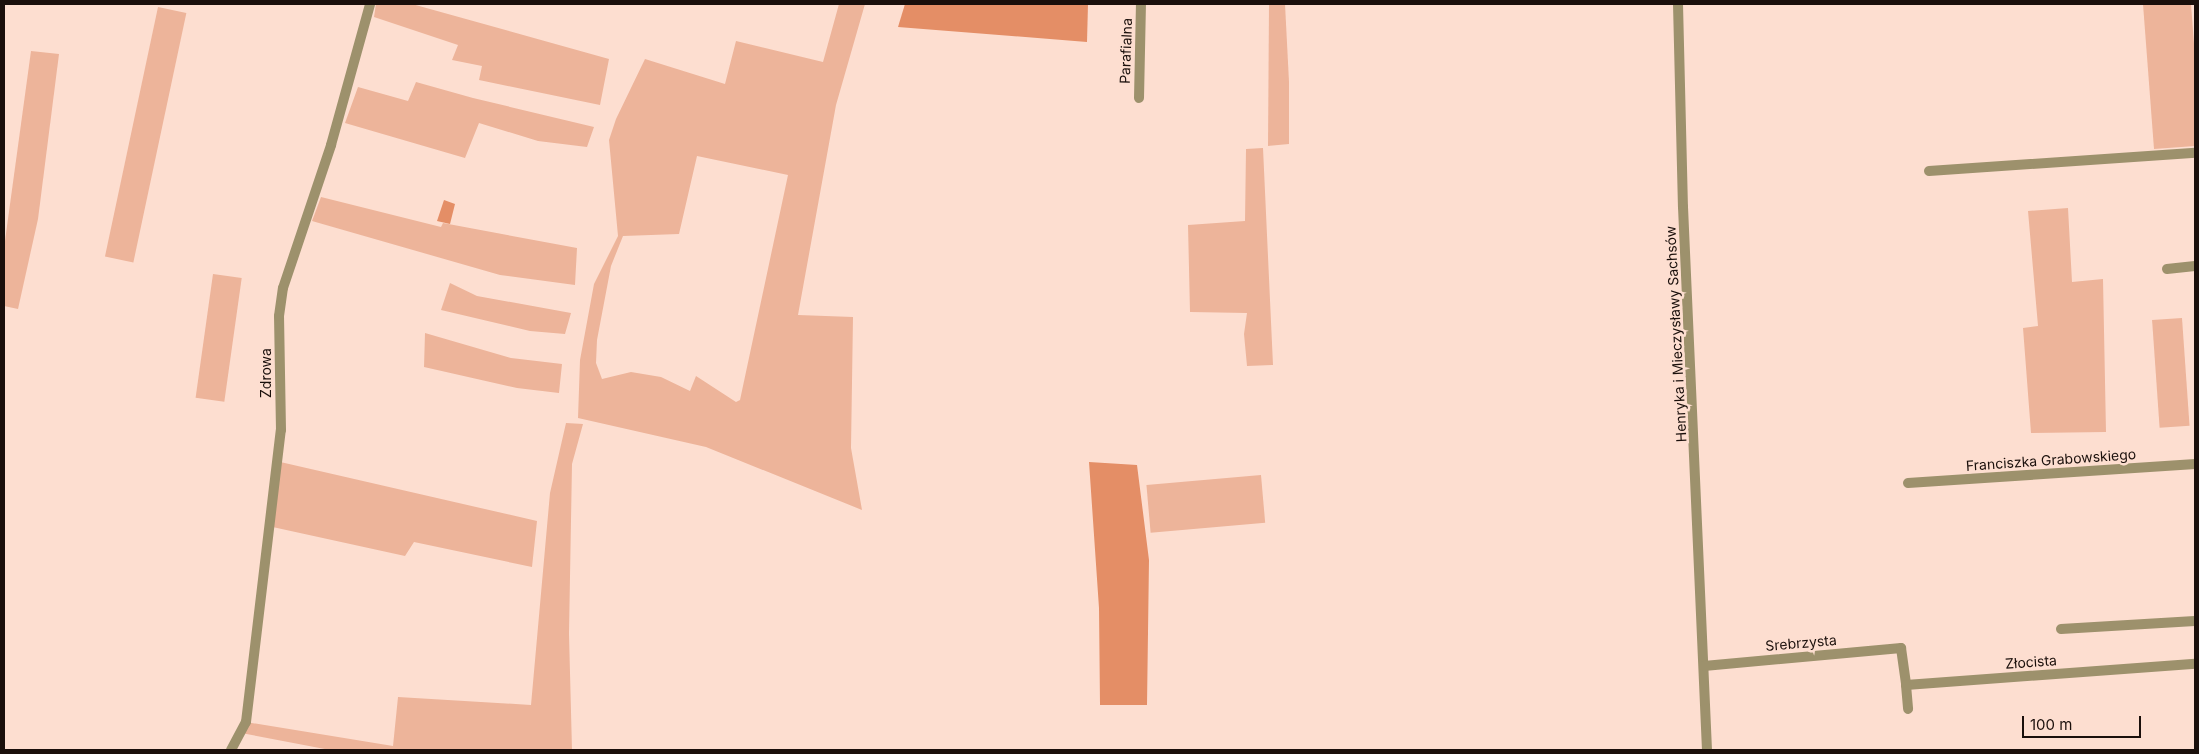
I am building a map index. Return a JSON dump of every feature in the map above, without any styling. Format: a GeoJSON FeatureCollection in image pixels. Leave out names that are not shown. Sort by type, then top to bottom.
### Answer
{"type":"FeatureCollection","features":[{"type":"Feature","properties":{"kind":"street","name":"Zdrowa"},"geometry":{"type":"LineString","coordinates":[[231,750],[246,722],[280,430],[280,316],[283,288],[331,145],[370,4]]}},
{"type":"Feature","properties":{"kind":"street","name":"Parafialna"},"geometry":{"type":"LineString","coordinates":[[1139,98],[1141,4]]}},
{"type":"Feature","properties":{"kind":"street","name":"Henryka i Mieczysławy Sachsów"},"geometry":{"type":"LineString","coordinates":[[1678,4],[1682,188],[1707,750]]}},
{"type":"Feature","properties":{"kind":"street"},"geometry":{"type":"LineString","coordinates":[[1929,171],[2195,153]]}},
{"type":"Feature","properties":{"kind":"street"},"geometry":{"type":"LineString","coordinates":[[2167,268],[2195,266]]}},
{"type":"Feature","properties":{"kind":"street","name":"Franciszka Grabowskiego"},"geometry":{"type":"LineString","coordinates":[[1908,483],[2195,464]]}},
{"type":"Feature","properties":{"kind":"street"},"geometry":{"type":"LineString","coordinates":[[2061,629],[2195,621]]}},
{"type":"Feature","properties":{"kind":"street","name":"Srebrzysta"},"geometry":{"type":"LineString","coordinates":[[1704,664],[1901,648],[1906,685]]}},
{"type":"Feature","properties":{"kind":"street","name":"Złocista"},"geometry":{"type":"LineString","coordinates":[[1906,685],[2195,664]]}},
{"type":"Feature","properties":{"kind":"street"},"geometry":{"type":"LineString","coordinates":[[1906,685],[1908,709]]}},
{"type":"Feature","properties":{"kind":"shaded area"},"geometry":{"type":"Polygon","coordinates":[[[376,4],[412,4],[609,59],[600,105],[479,80],[482,66],[452,60],[458,45],[374,17],[376,4]]]}},
{"type":"Feature","properties":{"kind":"shaded area"},"geometry":{"type":"Polygon","coordinates":[[[839,4],[865,4],[836,105],[798,315],[853,317],[851,448],[862,510],[706,447],[578,418],[580,360],[594,284],[618,236],[609,140],[616,119],[645,59],[725,84],[736,41],[823,62],[839,4]],[[697,156],[679,234],[623,236],[611,266],[597,340],[596,363],[602,379],[631,372],[661,377],[690,391],[696,376],[736,402],[740,400],[788,175],[697,156]]]}},
{"type":"Feature","properties":{"kind":"shaded area"},"geometry":{"type":"Polygon","coordinates":[[[905,4],[1088,4],[1087,42],[898,27],[905,4]]]}},
{"type":"Feature","properties":{"kind":"shaded area"},"geometry":{"type":"Polygon","coordinates":[[[1269,4],[1285,4],[1289,82],[1289,144],[1268,146],[1269,4]]]}},
{"type":"Feature","properties":{"kind":"shaded area"},"geometry":{"type":"Polygon","coordinates":[[[2143,4],[2191,4],[2195,57],[2195,146],[2154,149],[2143,4]]]}},
{"type":"Feature","properties":{"kind":"shaded area"},"geometry":{"type":"Polygon","coordinates":[[[158,7],[186,13],[133,262],[105,256],[158,7]]]}},
{"type":"Feature","properties":{"kind":"shaded area"},"geometry":{"type":"Polygon","coordinates":[[[31,51],[59,54],[38,219],[18,309],[4,306],[4,248],[31,51]]]}},
{"type":"Feature","properties":{"kind":"shaded area"},"geometry":{"type":"Polygon","coordinates":[[[416,82],[473,98],[594,127],[587,147],[538,141],[479,123],[465,158],[345,123],[358,87],[408,101],[416,82]]]}},
{"type":"Feature","properties":{"kind":"shaded area"},"geometry":{"type":"Polygon","coordinates":[[[1263,148],[1273,365],[1247,366],[1244,334],[1247,313],[1190,312],[1188,225],[1245,221],[1246,149],[1263,148]]]}},
{"type":"Feature","properties":{"kind":"shaded area"},"geometry":{"type":"Polygon","coordinates":[[[321,197],[441,227],[443,223],[577,248],[575,285],[500,275],[312,221],[321,197]]]}},
{"type":"Feature","properties":{"kind":"shaded area"},"geometry":{"type":"Polygon","coordinates":[[[444,200],[455,204],[450,224],[437,221],[444,200]]]}},
{"type":"Feature","properties":{"kind":"shaded area"},"geometry":{"type":"Polygon","coordinates":[[[2068,208],[2072,282],[2103,279],[2106,432],[2031,433],[2023,328],[2038,326],[2028,211],[2068,208]]]}},
{"type":"Feature","properties":{"kind":"shaded area"},"geometry":{"type":"Polygon","coordinates":[[[213,274],[242,278],[224,402],[196,398],[213,274]]]}},
{"type":"Feature","properties":{"kind":"shaded area"},"geometry":{"type":"Polygon","coordinates":[[[450,283],[477,296],[571,313],[565,334],[530,331],[441,310],[450,283]]]}},
{"type":"Feature","properties":{"kind":"shaded area"},"geometry":{"type":"Polygon","coordinates":[[[2182,318],[2190,426],[2160,428],[2152,320],[2182,318]]]}},
{"type":"Feature","properties":{"kind":"shaded area"},"geometry":{"type":"Polygon","coordinates":[[[425,333],[511,358],[562,364],[559,393],[517,388],[424,367],[425,333]]]}},
{"type":"Feature","properties":{"kind":"shaded area"},"geometry":{"type":"Polygon","coordinates":[[[566,423],[583,424],[572,464],[569,634],[572,750],[330,750],[241,733],[246,722],[393,746],[398,697],[531,705],[550,493],[566,423]]]}},
{"type":"Feature","properties":{"kind":"shaded area"},"geometry":{"type":"Polygon","coordinates":[[[276,461],[537,521],[532,567],[414,542],[405,556],[268,526],[276,461]]]}},
{"type":"Feature","properties":{"kind":"shaded area"},"geometry":{"type":"Polygon","coordinates":[[[1089,462],[1137,465],[1149,560],[1147,705],[1100,705],[1099,608],[1089,462]]]}},
{"type":"Feature","properties":{"kind":"shaded area"},"geometry":{"type":"Polygon","coordinates":[[[1261,475],[1265,523],[1151,533],[1146,485],[1261,475]]]}}]}
